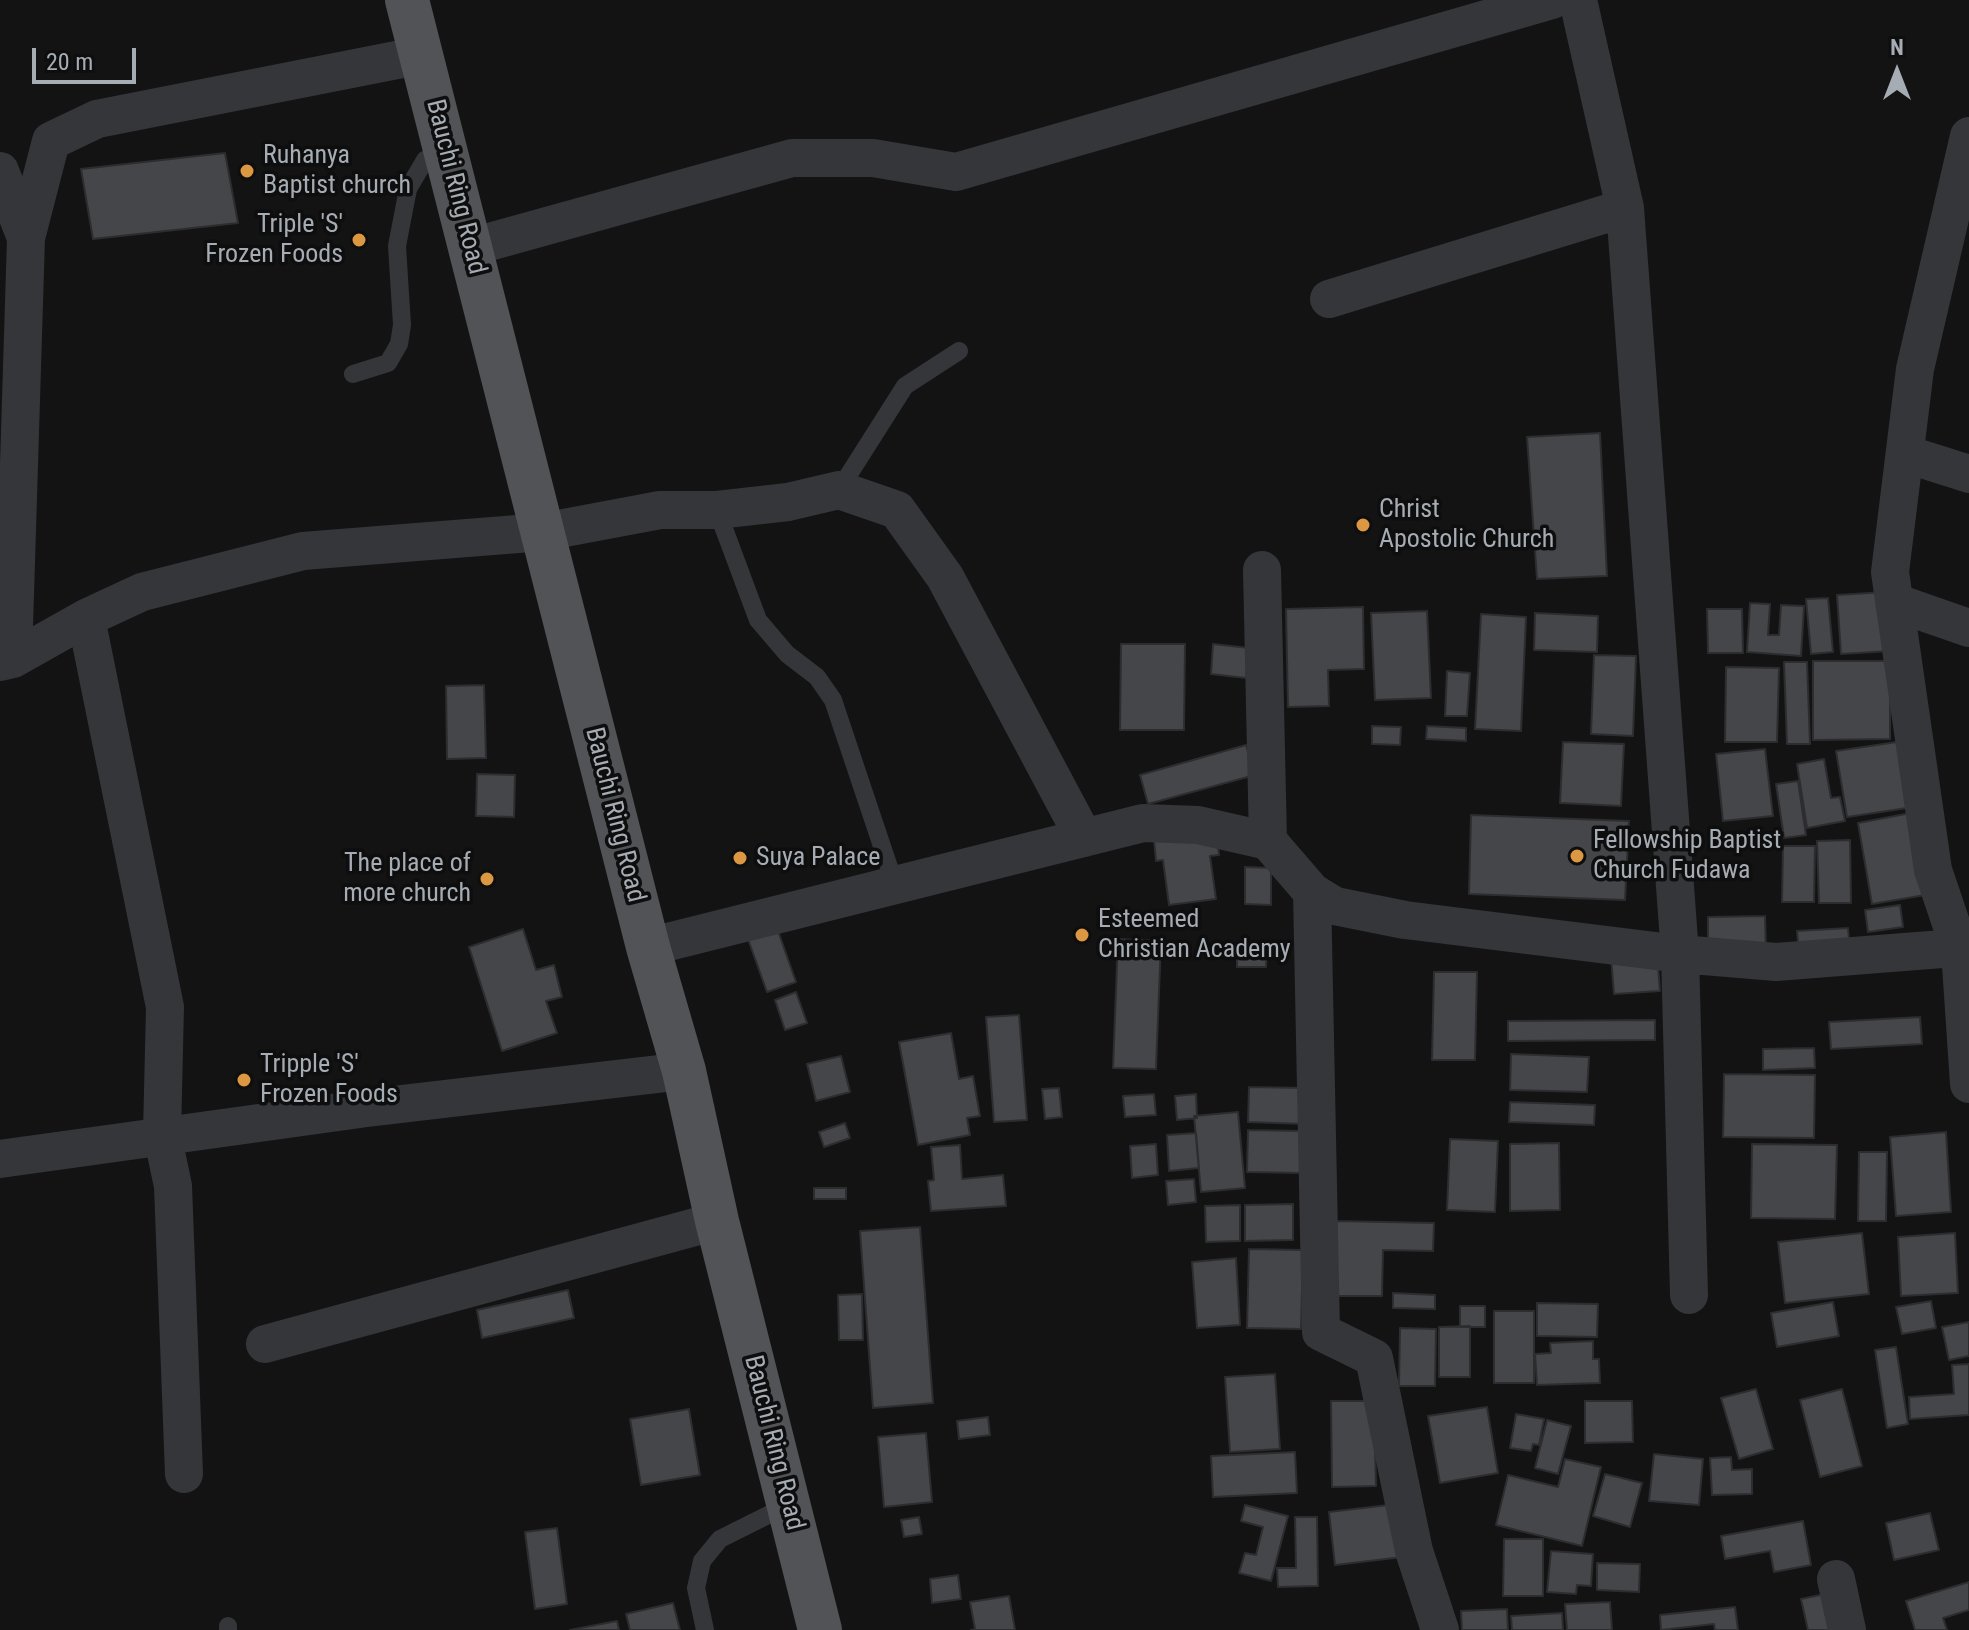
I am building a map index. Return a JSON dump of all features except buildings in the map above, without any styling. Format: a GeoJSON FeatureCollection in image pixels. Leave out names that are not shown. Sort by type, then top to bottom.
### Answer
{"type":"FeatureCollection","features":[{"type":"Feature","properties":{"kind":"main road","name":"Bauchi Ring Road"},"geometry":{"type":"LineString","coordinates":[[407,0],[648,947],[684,1071],[717,1221],[820,1630]]}},
{"type":"Feature","properties":{"kind":"street"},"geometry":{"type":"LineString","coordinates":[[471,247],[792,158],[873,158],[956,172],[1552,0]]}},
{"type":"Feature","properties":{"kind":"street"},"geometry":{"type":"LineString","coordinates":[[1578,0],[1625,208],[1680,954],[1689,1295]]}},
{"type":"Feature","properties":{"kind":"street"},"geometry":{"type":"LineString","coordinates":[[7,661],[26,238],[51,141],[97,119],[422,55]]}},
{"type":"Feature","properties":{"kind":"street"},"geometry":{"type":"LineString","coordinates":[[1969,136],[1915,369],[1890,572],[1933,870],[1964,948],[1969,1084]]}},
{"type":"Feature","properties":{"kind":"street"},"geometry":{"type":"LineString","coordinates":[[0,171],[26,238]]}},
{"type":"Feature","properties":{"kind":"street"},"geometry":{"type":"LineString","coordinates":[[1329,299],[1625,208]]}},
{"type":"Feature","properties":{"kind":"street"},"geometry":{"type":"LineString","coordinates":[[1906,454],[1969,474]]}},
{"type":"Feature","properties":{"kind":"street"},"geometry":{"type":"LineString","coordinates":[[7,661],[142,592],[303,551],[543,532],[660,510],[717,510],[788,502],[839,490],[897,510],[945,577],[1084,838]]}},
{"type":"Feature","properties":{"kind":"street"},"geometry":{"type":"LineString","coordinates":[[1262,570],[1268,841]]}},
{"type":"Feature","properties":{"kind":"street"},"geometry":{"type":"LineString","coordinates":[[1894,602],[1969,628]]}},
{"type":"Feature","properties":{"kind":"street"},"geometry":{"type":"LineString","coordinates":[[86,618],[165,1007],[162,1134],[173,1186],[184,1474]]}},
{"type":"Feature","properties":{"kind":"street"},"geometry":{"type":"LineString","coordinates":[[648,947],[1143,823],[1198,825],[1268,841],[1312,892],[1335,906],[1405,920],[1680,954],[1776,962],[1964,948]]}},
{"type":"Feature","properties":{"kind":"street"},"geometry":{"type":"LineString","coordinates":[[1312,892],[1321,1332],[1374,1358],[1414,1551],[1440,1630]]}},
{"type":"Feature","properties":{"kind":"street"},"geometry":{"type":"LineString","coordinates":[[0,1159],[162,1134],[684,1071]]}},
{"type":"Feature","properties":{"kind":"street"},"geometry":{"type":"LineString","coordinates":[[265,1344],[717,1221]]}},
{"type":"Feature","properties":{"kind":"street"},"geometry":{"type":"LineString","coordinates":[[1836,1579],[1847,1630]]}},
{"type":"Feature","properties":{"kind":"lane"},"geometry":{"type":"LineString","coordinates":[[353,374],[388,363],[399,344],[402,325],[397,246],[408,189],[425,160],[446,150]]}},
{"type":"Feature","properties":{"kind":"lane"},"geometry":{"type":"LineString","coordinates":[[839,490],[905,386],[959,351]]}},
{"type":"Feature","properties":{"kind":"lane"},"geometry":{"type":"LineString","coordinates":[[717,510],[758,620],[787,654],[817,677],[833,700],[895,885]]}},
{"type":"Feature","properties":{"kind":"lane"},"geometry":{"type":"LineString","coordinates":[[705,1630],[696,1588],[702,1561],[720,1539],[788,1505]]}},
{"type":"Feature","properties":{"kind":"place","name":"Ruhanya Baptist church"},"geometry":{"type":"Point","coordinates":[247,171]}},
{"type":"Feature","properties":{"kind":"place","name":"Triple 'S' Frozen Foods"},"geometry":{"type":"Point","coordinates":[359,240]}},
{"type":"Feature","properties":{"kind":"place","name":"Christ Apostolic Church"},"geometry":{"type":"Point","coordinates":[1363,525]}},
{"type":"Feature","properties":{"kind":"place","name":"Fellowship Baptist Church Fudawa"},"geometry":{"type":"Point","coordinates":[1577,856]}},
{"type":"Feature","properties":{"kind":"place","name":"Suya Palace"},"geometry":{"type":"Point","coordinates":[740,858]}},
{"type":"Feature","properties":{"kind":"place","name":"The place of more church"},"geometry":{"type":"Point","coordinates":[487,879]}},
{"type":"Feature","properties":{"kind":"place","name":"Esteemed Christian Academy"},"geometry":{"type":"Point","coordinates":[1082,935]}},
{"type":"Feature","properties":{"kind":"place","name":"Tripple 'S' Frozen Foods"},"geometry":{"type":"Point","coordinates":[244,1080]}}]}
